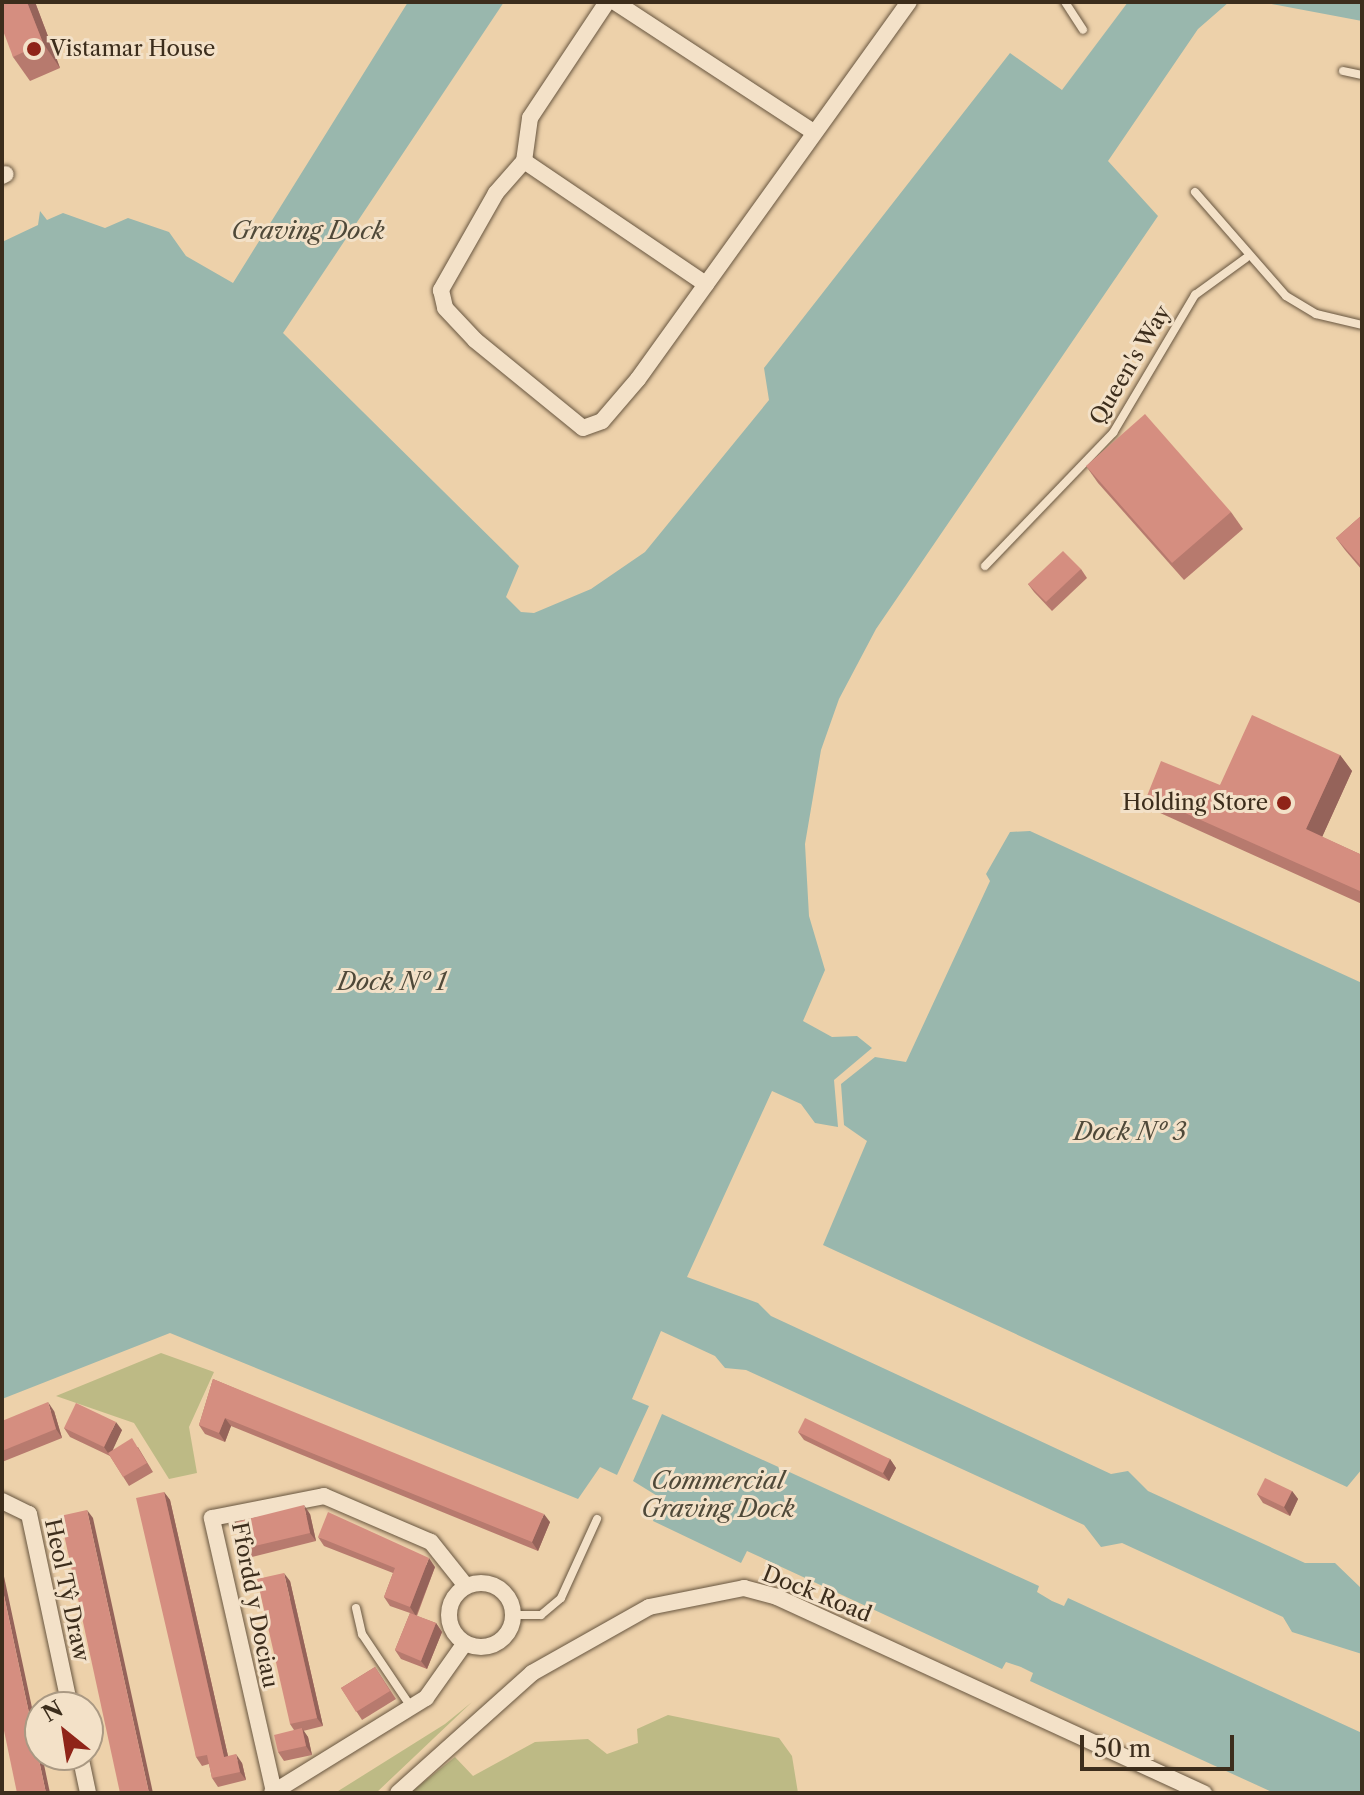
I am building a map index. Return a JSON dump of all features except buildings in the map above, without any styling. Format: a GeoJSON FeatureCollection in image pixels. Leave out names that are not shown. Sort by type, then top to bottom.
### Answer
{"type":"FeatureCollection","features":[{"type":"Feature","properties":{"kind":"street"},"geometry":{"type":"LineString","coordinates":[[607,2],[525,126],[524,161],[454,261],[441,290],[445,308],[522,384],[583,428],[602,421],[629,390],[909,2]]}},
{"type":"Feature","properties":{"kind":"street"},"geometry":{"type":"LineString","coordinates":[[615,2],[814,132]]}},
{"type":"Feature","properties":{"kind":"street"},"geometry":{"type":"LineString","coordinates":[[524,161],[706,284]]}},
{"type":"Feature","properties":{"kind":"street","name":"Ffordd y Dociau"},"geometry":{"type":"LineString","coordinates":[[465,1643],[412,1708],[273,1793],[212,1518],[324,1496],[431,1542],[466,1586]]}},
{"type":"Feature","properties":{"kind":"street","name":"Heol Tŷ Draw"},"geometry":{"type":"LineString","coordinates":[[2,1501],[29,1514],[67,1691]]}},
{"type":"Feature","properties":{"kind":"street"},"geometry":{"type":"LineString","coordinates":[[466,1586],[498,1587],[513,1615],[497,1643],[465,1643],[449,1619],[452,1599],[466,1586]]}},
{"type":"Feature","properties":{"kind":"street","name":"Dock Road"},"geometry":{"type":"LineString","coordinates":[[398,1793],[532,1673],[649,1607],[744,1588],[777,1597],[1204,1793]]}},
{"type":"Feature","properties":{"kind":"street"},"geometry":{"type":"LineString","coordinates":[[83,1771],[88,1793]]}},
{"type":"Feature","properties":{"kind":"lane"},"geometry":{"type":"LineString","coordinates":[[1065,2],[1083,30]]}},
{"type":"Feature","properties":{"kind":"lane"},"geometry":{"type":"LineString","coordinates":[[1343,71],[1362,75]]}},
{"type":"Feature","properties":{"kind":"lane"},"geometry":{"type":"LineString","coordinates":[[1195,192],[1246,258],[1302,306],[1362,325]]}},
{"type":"Feature","properties":{"kind":"lane","name":"Queen's Way"},"geometry":{"type":"LineString","coordinates":[[985,566],[1113,433],[1195,295],[1246,258]]}},
{"type":"Feature","properties":{"kind":"lane"},"geometry":{"type":"LineString","coordinates":[[513,1615],[541,1615],[561,1598],[597,1519]]}},
{"type":"Feature","properties":{"kind":"lane"},"geometry":{"type":"LineString","coordinates":[[356,1608],[362,1634],[412,1708]]}},
{"type":"Feature","properties":{"kind":"shaded area"},"geometry":{"type":"Polygon","coordinates":[[[161,1353],[214,1372],[189,1427],[197,1473],[169,1479],[134,1423],[56,1396],[161,1353]]]}},
{"type":"Feature","properties":{"kind":"shaded area"},"geometry":{"type":"Polygon","coordinates":[[[472,1702],[376,1793],[335,1793],[445,1724],[472,1702]]]}},
{"type":"Feature","properties":{"kind":"shaded area"},"geometry":{"type":"Polygon","coordinates":[[[668,1715],[779,1738],[792,1756],[798,1793],[410,1793],[455,1757],[473,1776],[535,1742],[588,1739],[607,1754],[638,1743],[637,1729],[668,1715]]]}},
{"type":"Feature","properties":{"kind":"water","name":"Dock Nº 1"},"geometry":{"type":"Polygon","coordinates":[[[408,2],[504,2],[283,333],[519,566],[506,597],[521,612],[534,613],[591,589],[645,552],[769,400],[764,368],[1010,53],[1062,90],[1128,2],[1229,2],[1198,29],[1108,161],[1158,216],[876,629],[839,699],[821,750],[805,844],[809,916],[825,970],[803,1021],[832,1037],[857,1036],[872,1048],[834,1080],[838,1127],[815,1123],[801,1104],[772,1091],[687,1277],[758,1303],[771,1316],[1111,1474],[1128,1471],[1148,1491],[1305,1563],[1335,1563],[1362,1589],[1362,1654],[1292,1632],[1283,1617],[1122,1543],[1101,1547],[1084,1525],[746,1370],[725,1368],[715,1356],[661,1331],[632,1399],[649,1406],[617,1475],[600,1467],[578,1499],[170,1333],[2,1399],[2,242],[38,225],[40,211],[47,220],[63,213],[105,228],[128,218],[169,232],[186,256],[233,283],[408,2]]]}},
{"type":"Feature","properties":{"kind":"water"},"geometry":{"type":"Polygon","coordinates":[[[1259,2],[1362,2],[1362,21],[1277,5],[1259,2]]]}},
{"type":"Feature","properties":{"kind":"water","name":"Dock Nº 3"},"geometry":{"type":"Polygon","coordinates":[[[1030,831],[1362,983],[1362,1469],[1347,1487],[823,1245],[867,1141],[844,1125],[841,1084],[875,1057],[906,1062],[990,881],[986,874],[1010,832],[1030,831]]]}},
{"type":"Feature","properties":{"kind":"water","name":"Commercial Graving Dock"},"geometry":{"type":"Polygon","coordinates":[[[662,1414],[1039,1586],[1037,1592],[1052,1601],[1064,1606],[1068,1598],[1362,1733],[1362,1793],[1274,1793],[1030,1681],[1033,1673],[1021,1667],[1006,1662],[1002,1669],[747,1551],[741,1563],[653,1521],[659,1497],[633,1481],[662,1414]]]}},
{"type":"Feature","properties":{"kind":"place","name":"Vistamar House"},"geometry":{"type":"Point","coordinates":[34,49]}},
{"type":"Feature","properties":{"kind":"place","name":"Holding Store"},"geometry":{"type":"Point","coordinates":[1284,803]}},
{"type":"Feature","properties":{"kind":"water label","name":"Graving Dock"},"geometry":{"type":"Point","coordinates":[308,231]}}]}
